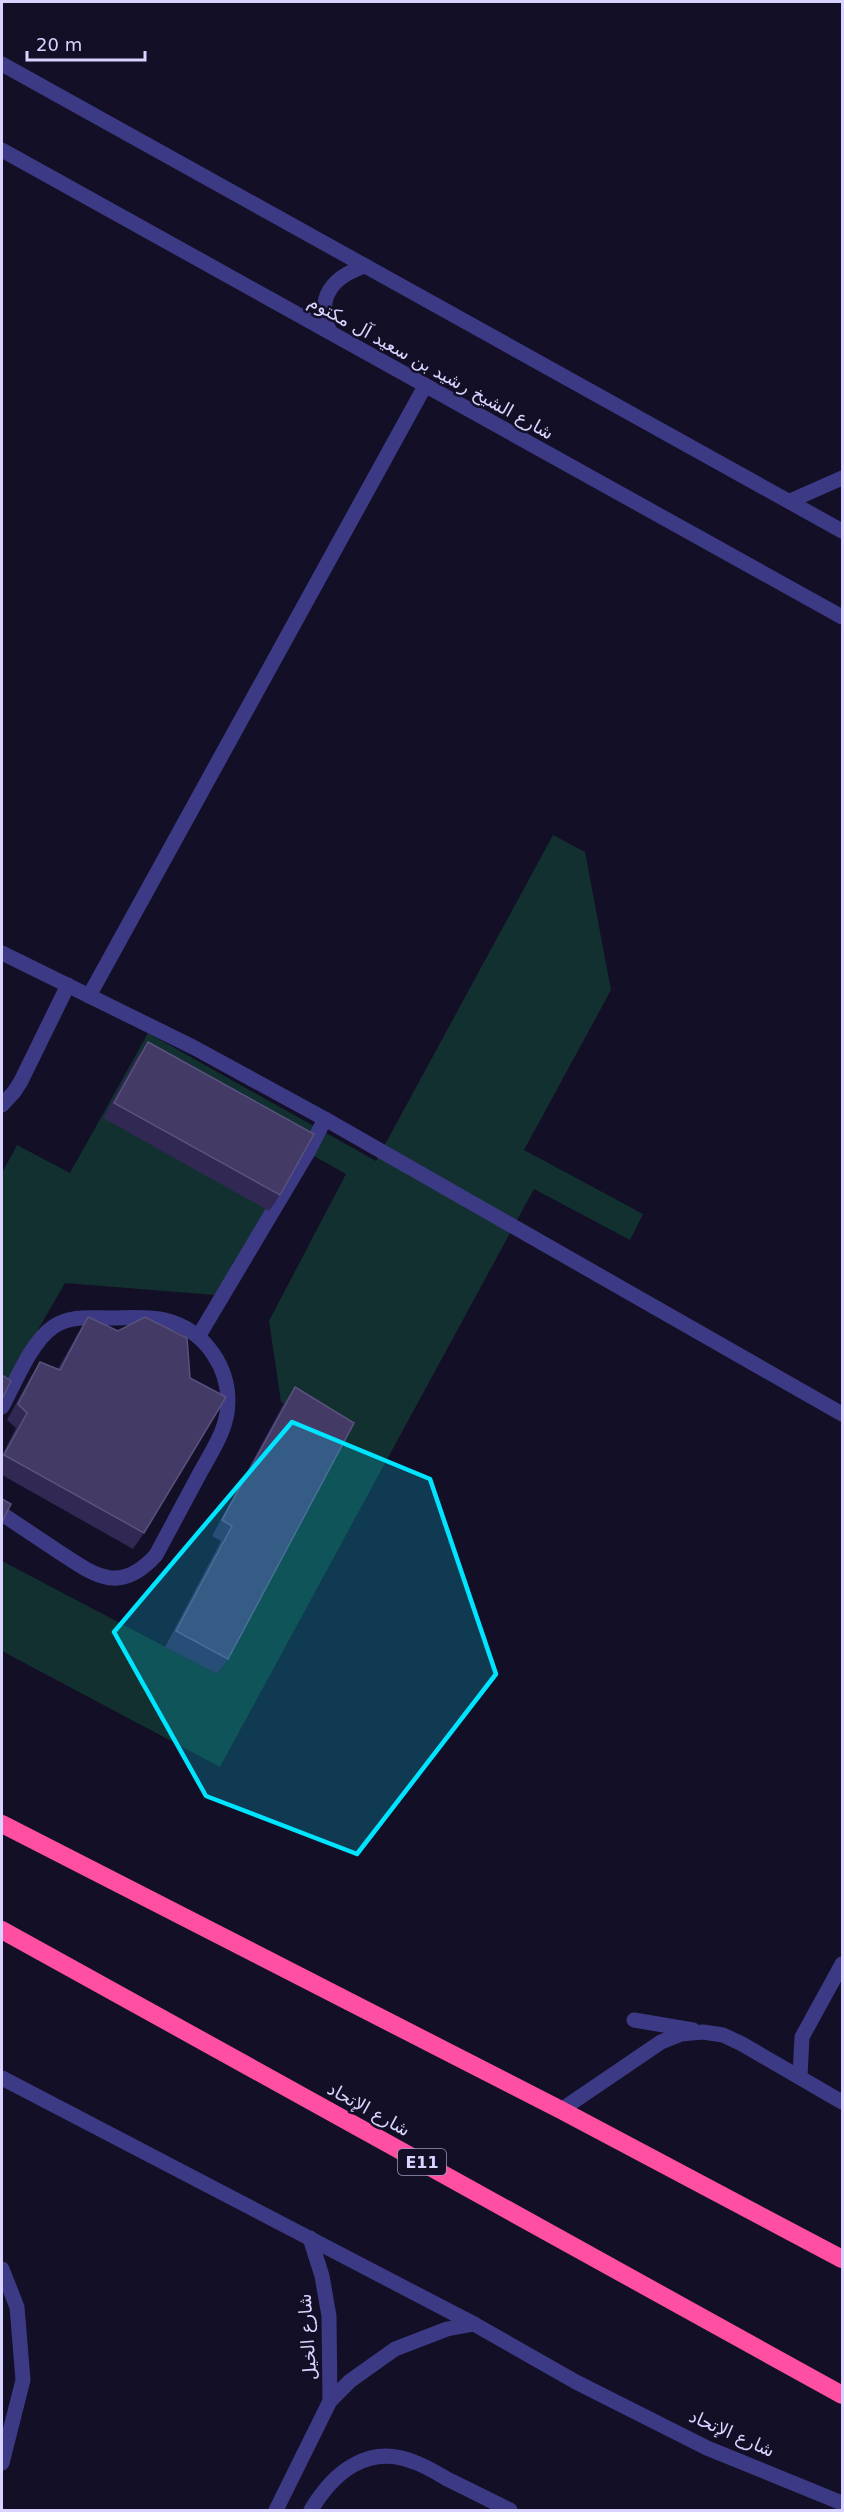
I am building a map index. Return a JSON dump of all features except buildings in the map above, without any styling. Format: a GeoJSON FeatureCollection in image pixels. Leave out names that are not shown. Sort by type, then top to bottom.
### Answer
{"type":"FeatureCollection","features":[{"type":"Feature","properties":{"kind":"highway"},"geometry":{"type":"LineString","coordinates":[[2,1824],[561,2110],[843,2259]]}},
{"type":"Feature","properties":{"kind":"highway","name":"شارع الإتحاد"},"geometry":{"type":"LineString","coordinates":[[2,1930],[843,2395]]}},
{"type":"Feature","properties":{"kind":"street"},"geometry":{"type":"LineString","coordinates":[[2,64],[843,531]]}},
{"type":"Feature","properties":{"kind":"street","name":"شارع الشيخ رشيد بن سعيد آل مكتوم"},"geometry":{"type":"LineString","coordinates":[[2,150],[843,616]]}},
{"type":"Feature","properties":{"kind":"street"},"geometry":{"type":"LineString","coordinates":[[330,332],[323,317],[325,299],[333,284],[347,272],[364,266]]}},
{"type":"Feature","properties":{"kind":"street"},"geometry":{"type":"LineString","coordinates":[[89,996],[425,386]]}},
{"type":"Feature","properties":{"kind":"street"},"geometry":{"type":"LineString","coordinates":[[790,501],[843,478]]}},
{"type":"Feature","properties":{"kind":"street"},"geometry":{"type":"LineString","coordinates":[[2,953],[193,1047],[325,1119],[843,1414]]}},
{"type":"Feature","properties":{"kind":"street"},"geometry":{"type":"LineString","coordinates":[[2,1105],[21,1081],[68,985]]}},
{"type":"Feature","properties":{"kind":"street"},"geometry":{"type":"LineString","coordinates":[[198,1336],[308,1152],[325,1119]]}},
{"type":"Feature","properties":{"kind":"street"},"geometry":{"type":"LineString","coordinates":[[2,1407],[43,1335],[54,1326],[82,1317],[163,1320],[182,1326],[198,1336],[217,1358],[227,1385],[227,1413],[218,1440],[156,1555],[144,1569],[127,1577],[109,1578],[91,1573],[2,1515]]}},
{"type":"Feature","properties":{"kind":"street"},"geometry":{"type":"LineString","coordinates":[[800,2076],[802,2037],[843,1964]]}},
{"type":"Feature","properties":{"kind":"street"},"geometry":{"type":"LineString","coordinates":[[634,2020],[723,2036],[800,2076],[843,2102]]}},
{"type":"Feature","properties":{"kind":"street"},"geometry":{"type":"LineString","coordinates":[[561,2110],[661,2042],[681,2034],[703,2032]]}},
{"type":"Feature","properties":{"kind":"street","name":"شارع الإتحاد"},"geometry":{"type":"LineString","coordinates":[[2,2078],[474,2324],[576,2382],[697,2443],[843,2503]]}},
{"type":"Feature","properties":{"kind":"street","name":"شارع الخيل"},"geometry":{"type":"LineString","coordinates":[[310,2238],[322,2277],[329,2316],[330,2400]]}},
{"type":"Feature","properties":{"kind":"street"},"geometry":{"type":"LineString","coordinates":[[2,2269],[17,2307],[23,2380],[2,2463]]}},
{"type":"Feature","properties":{"kind":"street","name":"شارع الخيل"},"geometry":{"type":"LineString","coordinates":[[276,2511],[330,2400],[350,2381],[395,2349],[438,2332],[474,2324]]}},
{"type":"Feature","properties":{"kind":"street"},"geometry":{"type":"LineString","coordinates":[[311,2511],[322,2492],[337,2475],[373,2458],[394,2457],[413,2461],[510,2511]]}},
{"type":"Feature","properties":{"kind":"highlighted area"},"geometry":{"type":"Polygon","coordinates":[[[292,1422],[430,1479],[496,1674],[357,1854],[206,1796],[114,1632],[292,1422]]]}},
{"type":"Feature","properties":{"kind":"green space"},"geometry":{"type":"Polygon","coordinates":[[[553,835],[585,852],[611,990],[524,1150],[643,1214],[630,1240],[534,1189],[220,1767],[2,1651],[2,1561],[217,1674],[343,1438],[281,1402],[269,1321],[346,1174],[137,1057],[269,1211],[227,1296],[65,1283],[2,1392],[2,1173],[17,1145],[70,1173],[148,1033],[376,1161],[553,835]]]}}]}
